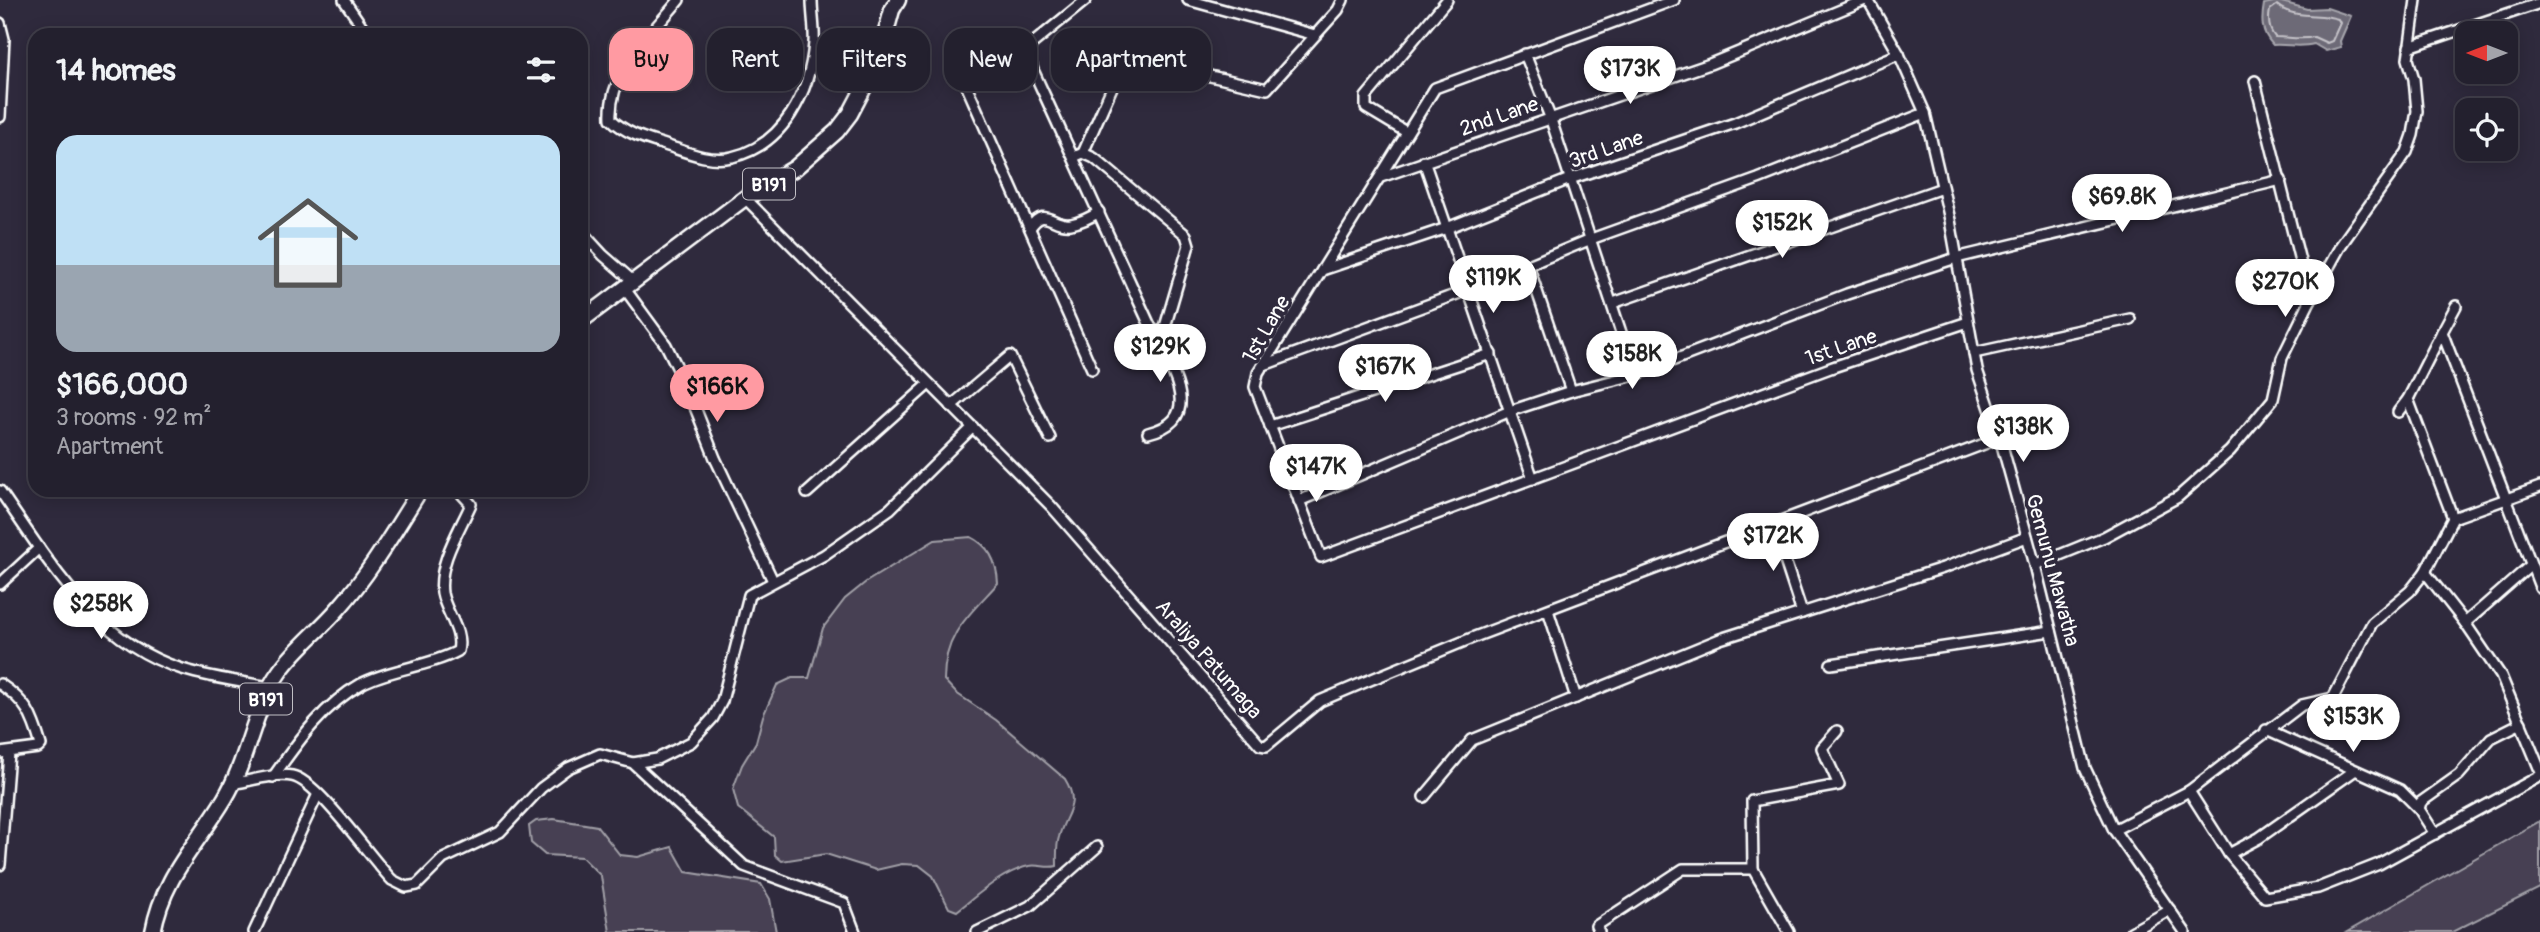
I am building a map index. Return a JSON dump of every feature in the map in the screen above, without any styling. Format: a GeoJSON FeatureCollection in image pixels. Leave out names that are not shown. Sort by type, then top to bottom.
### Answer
{"type":"FeatureCollection","features":[{"type":"Feature","properties":{"kind":"main road","name":"B191"},"geometry":{"type":"LineString","coordinates":[[588,316],[745,198],[795,168],[837,131],[850,114],[878,61],[892,10],[898,0]]}},
{"type":"Feature","properties":{"kind":"main road","name":"B191"},"geometry":{"type":"LineString","coordinates":[[153,932],[158,906],[177,867],[208,826],[232,784],[279,671],[340,607],[389,540],[416,497]]}},
{"type":"Feature","properties":{"kind":"street"},"geometry":{"type":"LineString","coordinates":[[344,0],[363,28]]}},
{"type":"Feature","properties":{"kind":"street"},"geometry":{"type":"LineString","coordinates":[[679,0],[634,51],[610,106],[611,119],[622,130],[696,155],[729,158],[750,151],[768,139],[789,120],[795,110],[814,43],[812,0]]}},
{"type":"Feature","properties":{"kind":"street"},"geometry":{"type":"LineString","coordinates":[[1086,0],[1032,44],[1028,53],[1078,155],[1099,212],[1182,397],[1180,412],[1161,430],[1148,433]]}},
{"type":"Feature","properties":{"kind":"street"},"geometry":{"type":"LineString","coordinates":[[1188,0],[1315,35]]}},
{"type":"Feature","properties":{"kind":"street"},"geometry":{"type":"LineString","coordinates":[[1078,155],[1121,66],[1130,58],[1267,89],[1343,0]]}},
{"type":"Feature","properties":{"kind":"street"},"geometry":{"type":"LineString","coordinates":[[1406,132],[1366,108],[1366,97],[1447,0]]}},
{"type":"Feature","properties":{"kind":"street","name":"1st Lane"},"geometry":{"type":"LineString","coordinates":[[1674,0],[1646,5],[1435,88],[1406,132],[1264,365],[1255,387],[1321,557],[1833,367],[1968,322]]}},
{"type":"Feature","properties":{"kind":"street","name":"Gemunu Mawatha"},"geometry":{"type":"LineString","coordinates":[[1866,0],[1899,54],[1924,113],[1942,188],[1974,353],[2035,565],[2085,768],[2114,830],[2185,932]]}},
{"type":"Feature","properties":{"kind":"street","name":"2nd Lane"},"geometry":{"type":"LineString","coordinates":[[1381,177],[1710,64],[1866,0]]}},
{"type":"Feature","properties":{"kind":"street"},"geometry":{"type":"LineString","coordinates":[[2035,565],[2104,537],[2178,498],[2230,451],[2273,399],[2282,358],[2310,301],[2341,245],[2407,152],[2417,111],[2414,79],[2408,58],[2416,0]]}},
{"type":"Feature","properties":{"kind":"street"},"geometry":{"type":"LineString","coordinates":[[2409,47],[2540,3]]}},
{"type":"Feature","properties":{"kind":"street"},"geometry":{"type":"LineString","coordinates":[[0,23],[4,39],[0,117]]}},
{"type":"Feature","properties":{"kind":"street"},"geometry":{"type":"LineString","coordinates":[[1525,54],[1550,117],[1636,375]]}},
{"type":"Feature","properties":{"kind":"street","name":"3rd Lane"},"geometry":{"type":"LineString","coordinates":[[1322,270],[1447,228],[1570,179],[1735,123],[1899,54]]}},
{"type":"Feature","properties":{"kind":"street"},"geometry":{"type":"LineString","coordinates":[[2255,81],[2310,301]]}},
{"type":"Feature","properties":{"kind":"street"},"geometry":{"type":"LineString","coordinates":[[969,91],[1092,369]]}},
{"type":"Feature","properties":{"kind":"street"},"geometry":{"type":"LineString","coordinates":[[1264,365],[1468,290],[1591,239],[1758,179],[1924,113]]}},
{"type":"Feature","properties":{"kind":"street"},"geometry":{"type":"LineString","coordinates":[[1078,155],[1094,158],[1186,235],[1189,245],[1165,327],[1161,332],[1154,333]]}},
{"type":"Feature","properties":{"kind":"street"},"geometry":{"type":"LineString","coordinates":[[1424,161],[1533,479]]}},
{"type":"Feature","properties":{"kind":"street"},"geometry":{"type":"LineString","coordinates":[[1299,501],[1510,411],[1571,391],[1636,375],[1847,294],[1956,258],[2281,180]]}},
{"type":"Feature","properties":{"kind":"street"},"geometry":{"type":"LineString","coordinates":[[1613,303],[1942,188]]}},
{"type":"Feature","properties":{"kind":"street","name":"Araliya Patumaga"},"geometry":{"type":"LineString","coordinates":[[745,198],[1051,506],[1260,745],[1266,746],[1320,701],[1548,610],[2000,438]]}},
{"type":"Feature","properties":{"kind":"street"},"geometry":{"type":"LineString","coordinates":[[1030,228],[1035,220],[1044,217],[1070,224],[1099,212]]}},
{"type":"Feature","properties":{"kind":"street"},"geometry":{"type":"LineString","coordinates":[[588,238],[629,286],[666,345],[687,387],[715,458],[774,580]]}},
{"type":"Feature","properties":{"kind":"street"},"geometry":{"type":"LineString","coordinates":[[1528,265],[1571,391]]}},
{"type":"Feature","properties":{"kind":"street"},"geometry":{"type":"LineString","coordinates":[[2398,412],[2408,399],[2456,306]]}},
{"type":"Feature","properties":{"kind":"street"},"geometry":{"type":"LineString","coordinates":[[1974,353],[2130,319]]}},
{"type":"Feature","properties":{"kind":"street"},"geometry":{"type":"LineString","coordinates":[[2442,332],[2540,587]]}},
{"type":"Feature","properties":{"kind":"street"},"geometry":{"type":"LineString","coordinates":[[1270,426],[1491,354]]}},
{"type":"Feature","properties":{"kind":"street"},"geometry":{"type":"LineString","coordinates":[[951,406],[1010,356],[1050,438]]}},
{"type":"Feature","properties":{"kind":"street"},"geometry":{"type":"LineString","coordinates":[[807,493],[929,384]]}},
{"type":"Feature","properties":{"kind":"street"},"geometry":{"type":"LineString","coordinates":[[2408,399],[2454,518]]}},
{"type":"Feature","properties":{"kind":"street"},"geometry":{"type":"LineString","coordinates":[[232,784],[273,777],[291,776],[303,780],[318,794],[378,866],[393,880],[412,887],[437,868],[443,859],[500,832],[541,788],[568,768],[600,754],[633,763],[657,759],[691,743],[713,718],[722,701],[749,595],[824,555],[890,509],[972,427]]}},
{"type":"Feature","properties":{"kind":"street"},"geometry":{"type":"LineString","coordinates":[[2114,830],[2189,791],[2302,705],[2333,698],[2372,623],[2410,591],[2425,572],[2454,518],[2540,487]]}},
{"type":"Feature","properties":{"kind":"street"},"geometry":{"type":"LineString","coordinates":[[0,491],[80,603],[127,645],[182,669],[271,687]]}},
{"type":"Feature","properties":{"kind":"street"},"geometry":{"type":"LineString","coordinates":[[273,777],[304,733],[362,684],[443,659],[458,651],[460,640],[446,610],[442,569],[471,504],[464,497]]}},
{"type":"Feature","properties":{"kind":"street"},"geometry":{"type":"LineString","coordinates":[[1773,524],[1802,613]]}},
{"type":"Feature","properties":{"kind":"street"},"geometry":{"type":"LineString","coordinates":[[1424,797],[1472,740],[1720,639],[1943,568],[2027,537]]}},
{"type":"Feature","properties":{"kind":"street"},"geometry":{"type":"LineString","coordinates":[[0,584],[39,548]]}},
{"type":"Feature","properties":{"kind":"street"},"geometry":{"type":"LineString","coordinates":[[2465,623],[2531,565]]}},
{"type":"Feature","properties":{"kind":"street"},"geometry":{"type":"LineString","coordinates":[[2425,572],[2465,623],[2501,676],[2540,770]]}},
{"type":"Feature","properties":{"kind":"street"},"geometry":{"type":"LineString","coordinates":[[1548,610],[1576,698]]}},
{"type":"Feature","properties":{"kind":"street"},"geometry":{"type":"LineString","coordinates":[[1831,664],[2051,631]]}},
{"type":"Feature","properties":{"kind":"street"},"geometry":{"type":"LineString","coordinates":[[0,684],[19,696],[33,717],[41,745],[38,748],[4,753],[0,865]]}},
{"type":"Feature","properties":{"kind":"street"},"geometry":{"type":"LineString","coordinates":[[2419,808],[2421,802],[2459,775],[2491,738],[2521,723]]}},
{"type":"Feature","properties":{"kind":"street"},"geometry":{"type":"LineString","coordinates":[[2266,730],[2400,790],[2419,808],[2435,834]]}},
{"type":"Feature","properties":{"kind":"street"},"geometry":{"type":"LineString","coordinates":[[1789,932],[1753,869],[1752,800],[1839,785],[1822,748],[1837,731]]}},
{"type":"Feature","properties":{"kind":"street"},"geometry":{"type":"LineString","coordinates":[[633,763],[744,866],[844,903],[855,932]]}},
{"type":"Feature","properties":{"kind":"street"},"geometry":{"type":"LineString","coordinates":[[2229,854],[2259,838],[2354,771]]}},
{"type":"Feature","properties":{"kind":"street"},"geometry":{"type":"LineString","coordinates":[[2189,791],[2229,854],[2265,897],[2318,888],[2379,864],[2540,776]]}},
{"type":"Feature","properties":{"kind":"street"},"geometry":{"type":"LineString","coordinates":[[254,932],[318,794]]}},
{"type":"Feature","properties":{"kind":"street"},"geometry":{"type":"LineString","coordinates":[[977,932],[1030,906],[1097,847]]}},
{"type":"Feature","properties":{"kind":"street"},"geometry":{"type":"LineString","coordinates":[[1599,932],[1596,926],[1683,869],[1753,869]]}},
{"type":"Feature","properties":{"kind":"street"},"geometry":{"type":"LineString","coordinates":[[2131,932],[2170,910]]}},
{"type":"Feature","properties":{"kind":"shaded area"},"geometry":{"type":"Polygon","coordinates":[[[971,537],[988,550],[996,569],[998,583],[968,616],[953,638],[945,664],[944,680],[956,693],[996,720],[1065,779],[1070,788],[1072,802],[1058,840],[1057,866],[1029,866],[1009,873],[957,911],[949,908],[933,876],[919,865],[902,864],[876,870],[826,854],[782,861],[775,855],[774,837],[738,808],[733,789],[742,765],[756,742],[763,716],[777,685],[792,678],[809,678],[823,628],[845,599],[866,582],[935,540],[971,537]]]}},
{"type":"Feature","properties":{"kind":"shaded area"},"geometry":{"type":"Polygon","coordinates":[[[554,819],[597,826],[620,855],[638,857],[672,847],[686,872],[761,884],[770,899],[776,932],[610,932],[601,876],[582,857],[545,855],[531,843],[529,826],[536,821],[554,819]]]}},
{"type":"Feature","properties":{"kind":"shaded area"},"geometry":{"type":"Polygon","coordinates":[[[2540,821],[2540,888],[2452,932],[2347,932],[2540,821]]]}},
{"type":"Feature","properties":{"kind":"water"},"geometry":{"type":"Polygon","coordinates":[[[2278,1],[2307,9],[2327,8],[2351,16],[2340,41],[2341,47],[2326,51],[2314,44],[2273,45],[2264,31],[2263,10],[2264,4],[2278,1]]]}}]}
